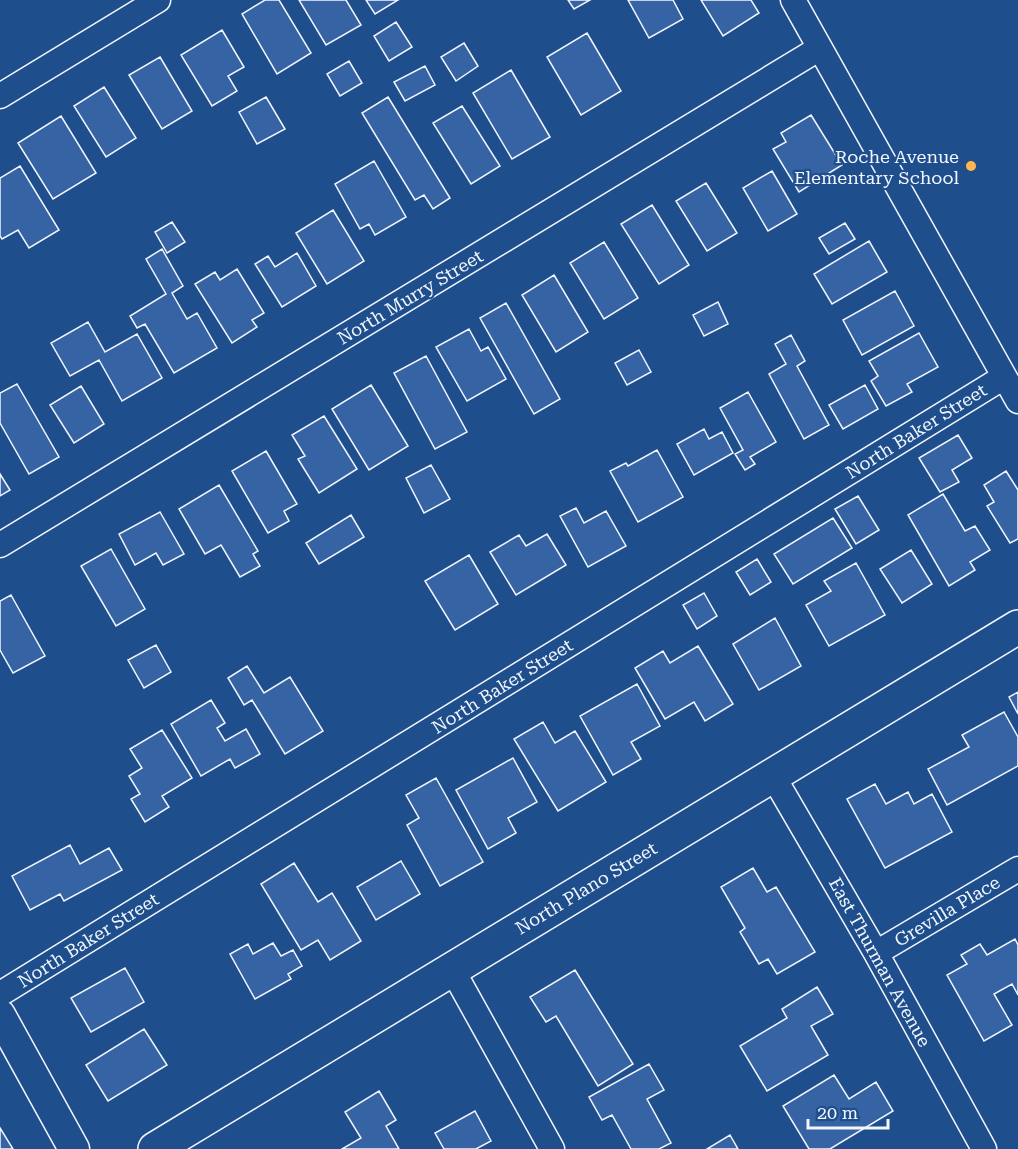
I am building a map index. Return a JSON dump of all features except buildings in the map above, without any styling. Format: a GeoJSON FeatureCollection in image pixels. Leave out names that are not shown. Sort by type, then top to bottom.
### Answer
{"type":"FeatureCollection","features":[{"type":"Feature","properties":{"kind":"main road","name":"North Plano Street"},"geometry":{"type":"LineString","coordinates":[[155,1149],[1018,627]]}},
{"type":"Feature","properties":{"kind":"street"},"geometry":{"type":"LineString","coordinates":[[0,96],[158,0]]}},
{"type":"Feature","properties":{"kind":"street"},"geometry":{"type":"LineString","coordinates":[[793,0],[1018,401]]}},
{"type":"Feature","properties":{"kind":"street","name":"North Murry Street"},"geometry":{"type":"LineString","coordinates":[[0,545],[820,48]]}},
{"type":"Feature","properties":{"kind":"street","name":"North Baker Street"},"geometry":{"type":"LineString","coordinates":[[0,994],[1004,377]]}},
{"type":"Feature","properties":{"kind":"street","name":"East Thurman Avenue"},"geometry":{"type":"LineString","coordinates":[[773,776],[876,953],[984,1149]]}},
{"type":"Feature","properties":{"kind":"street","name":"Grevilla Place"},"geometry":{"type":"LineString","coordinates":[[876,953],[1018,869]]}},
{"type":"Feature","properties":{"kind":"street"},"geometry":{"type":"LineString","coordinates":[[452,969],[552,1149]]}},
{"type":"Feature","properties":{"kind":"street"},"geometry":{"type":"LineString","coordinates":[[0,1015],[74,1149]]}},
{"type":"Feature","properties":{"kind":"place","name":"Roche Avenue Elementary School"},"geometry":{"type":"Point","coordinates":[971,166]}}]}
